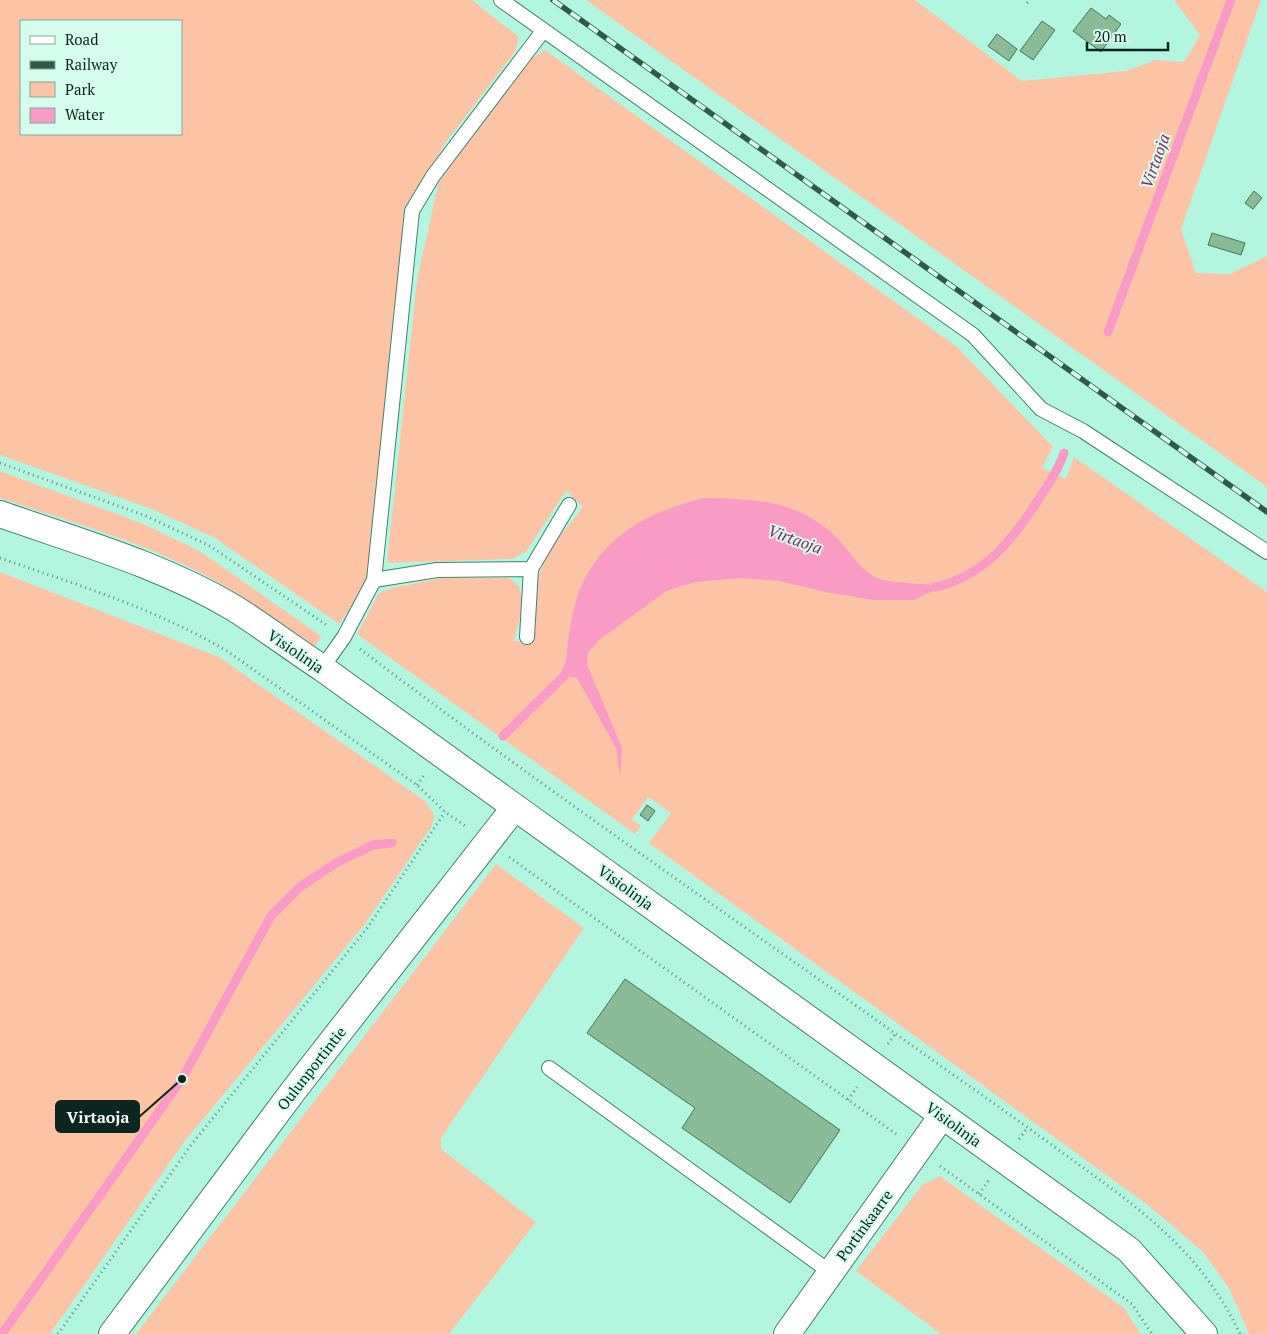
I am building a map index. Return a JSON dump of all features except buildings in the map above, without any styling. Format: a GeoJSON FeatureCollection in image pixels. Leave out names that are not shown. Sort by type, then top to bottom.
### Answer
{"type":"FeatureCollection","features":[{"type":"Feature","properties":{"kind":"street","name":"Visiolinja"},"geometry":{"type":"LineString","coordinates":[[0,514],[127,558],[185,583],[234,608],[322,668],[1129,1250],[1204,1334]]}},
{"type":"Feature","properties":{"kind":"street","name":"Oulunportintie"},"geometry":{"type":"LineString","coordinates":[[112,1334],[294,1090],[515,807]]}},
{"type":"Feature","properties":{"kind":"street","name":"Portinkaarre"},"geometry":{"type":"LineString","coordinates":[[787,1334],[942,1116]]}},
{"type":"Feature","properties":{"kind":"lane"},"geometry":{"type":"LineString","coordinates":[[501,0],[974,335],[1041,409],[1083,431],[1267,552]]}},
{"type":"Feature","properties":{"kind":"lane"},"geometry":{"type":"LineString","coordinates":[[322,668],[344,637],[374,580],[412,211],[432,176],[543,31]]}},
{"type":"Feature","properties":{"kind":"lane"},"geometry":{"type":"LineString","coordinates":[[527,637],[530,569],[570,505]]}},
{"type":"Feature","properties":{"kind":"lane"},"geometry":{"type":"LineString","coordinates":[[374,580],[437,570],[530,569]]}},
{"type":"Feature","properties":{"kind":"lane"},"geometry":{"type":"LineString","coordinates":[[549,1068],[830,1272]]}},
{"type":"Feature","properties":{"kind":"path"},"geometry":{"type":"LineString","coordinates":[[0,464],[146,516],[210,546],[344,637],[459,724],[1143,1212],[1192,1258],[1219,1295],[1240,1334]]}},
{"type":"Feature","properties":{"kind":"path"},"geometry":{"type":"LineString","coordinates":[[0,558],[164,617],[197,633],[227,651],[417,785],[445,812],[1132,1304],[1152,1334]]}},
{"type":"Feature","properties":{"kind":"path"},"geometry":{"type":"LineString","coordinates":[[58,1334],[191,1146],[368,927],[445,812]]}},
{"type":"Feature","properties":{"kind":"green space"},"geometry":{"type":"Polygon","coordinates":[[[0,0],[472,0],[519,37],[516,50],[446,142],[407,207],[368,572],[358,598],[339,624],[215,538],[152,509],[0,455],[0,0]]]}},
{"type":"Feature","properties":{"kind":"green space"},"geometry":{"type":"Polygon","coordinates":[[[586,0],[915,0],[1022,81],[1126,71],[1156,60],[1184,62],[1200,35],[1174,0],[1261,0],[1181,229],[1196,273],[1230,274],[1267,256],[1267,487],[586,0]]]}},
{"type":"Feature","properties":{"kind":"green space"},"geometry":{"type":"Polygon","coordinates":[[[545,50],[956,346],[1053,447],[1042,468],[1066,479],[1074,457],[1267,592],[1267,1334],[1249,1334],[1229,1288],[1203,1252],[1149,1206],[649,843],[671,813],[648,797],[632,819],[641,826],[635,834],[357,634],[379,593],[392,588],[442,578],[509,578],[519,586],[523,605],[514,641],[533,642],[539,574],[550,549],[583,507],[566,491],[526,552],[512,559],[387,563],[417,280],[439,181],[525,63],[545,50]]]}},
{"type":"Feature","properties":{"kind":"green space"},"geometry":{"type":"Polygon","coordinates":[[[0,471],[141,523],[198,550],[321,636],[315,647],[240,596],[209,577],[170,558],[122,539],[0,498],[0,471]]]}},
{"type":"Feature","properties":{"kind":"green space"},"geometry":{"type":"Polygon","coordinates":[[[0,572],[219,657],[425,801],[435,816],[431,827],[364,925],[184,1142],[50,1334],[0,1334],[0,572]]]}},
{"type":"Feature","properties":{"kind":"green space"},"geometry":{"type":"Polygon","coordinates":[[[496,864],[584,928],[441,1138],[441,1149],[536,1222],[449,1334],[136,1334],[496,864]]]}},
{"type":"Feature","properties":{"kind":"green space"},"geometry":{"type":"Polygon","coordinates":[[[940,1176],[1124,1308],[1141,1334],[941,1334],[856,1271],[922,1185],[940,1176]]]}},
{"type":"Feature","properties":{"kind":"water"},"geometry":{"type":"Polygon","coordinates":[[[704,498],[758,501],[791,509],[807,515],[822,525],[836,537],[855,560],[877,578],[901,583],[946,585],[914,600],[873,600],[779,581],[740,578],[695,582],[666,591],[598,641],[588,653],[587,664],[622,748],[620,777],[616,748],[577,678],[564,676],[571,621],[576,599],[590,570],[601,554],[630,528],[665,510],[704,498]]]}},
{"type":"Feature","properties":{"kind":"waterway","name":"Virtaoja"},"geometry":{"type":"LineString","coordinates":[[1108,332],[1231,0]]}},
{"type":"Feature","properties":{"kind":"waterway","name":"Virtaoja"},"geometry":{"type":"LineString","coordinates":[[935,587],[968,575],[995,555],[1028,515],[1056,471],[1064,453]]}},
{"type":"Feature","properties":{"kind":"waterway","name":"Virtaoja"},"geometry":{"type":"LineString","coordinates":[[503,736],[564,676],[569,665]]}},
{"type":"Feature","properties":{"kind":"waterway","name":"Virtaoja"},"geometry":{"type":"LineString","coordinates":[[2,1334],[182,1079],[271,916],[300,887],[336,863],[373,845],[392,843]]}},
{"type":"Feature","properties":{"kind":"railway"},"geometry":{"type":"LineString","coordinates":[[553,0],[1267,512]]}},
{"type":"Feature","properties":{"kind":"place","name":"Virtaoja"},"geometry":{"type":"Point","coordinates":[182,1079]}}]}
